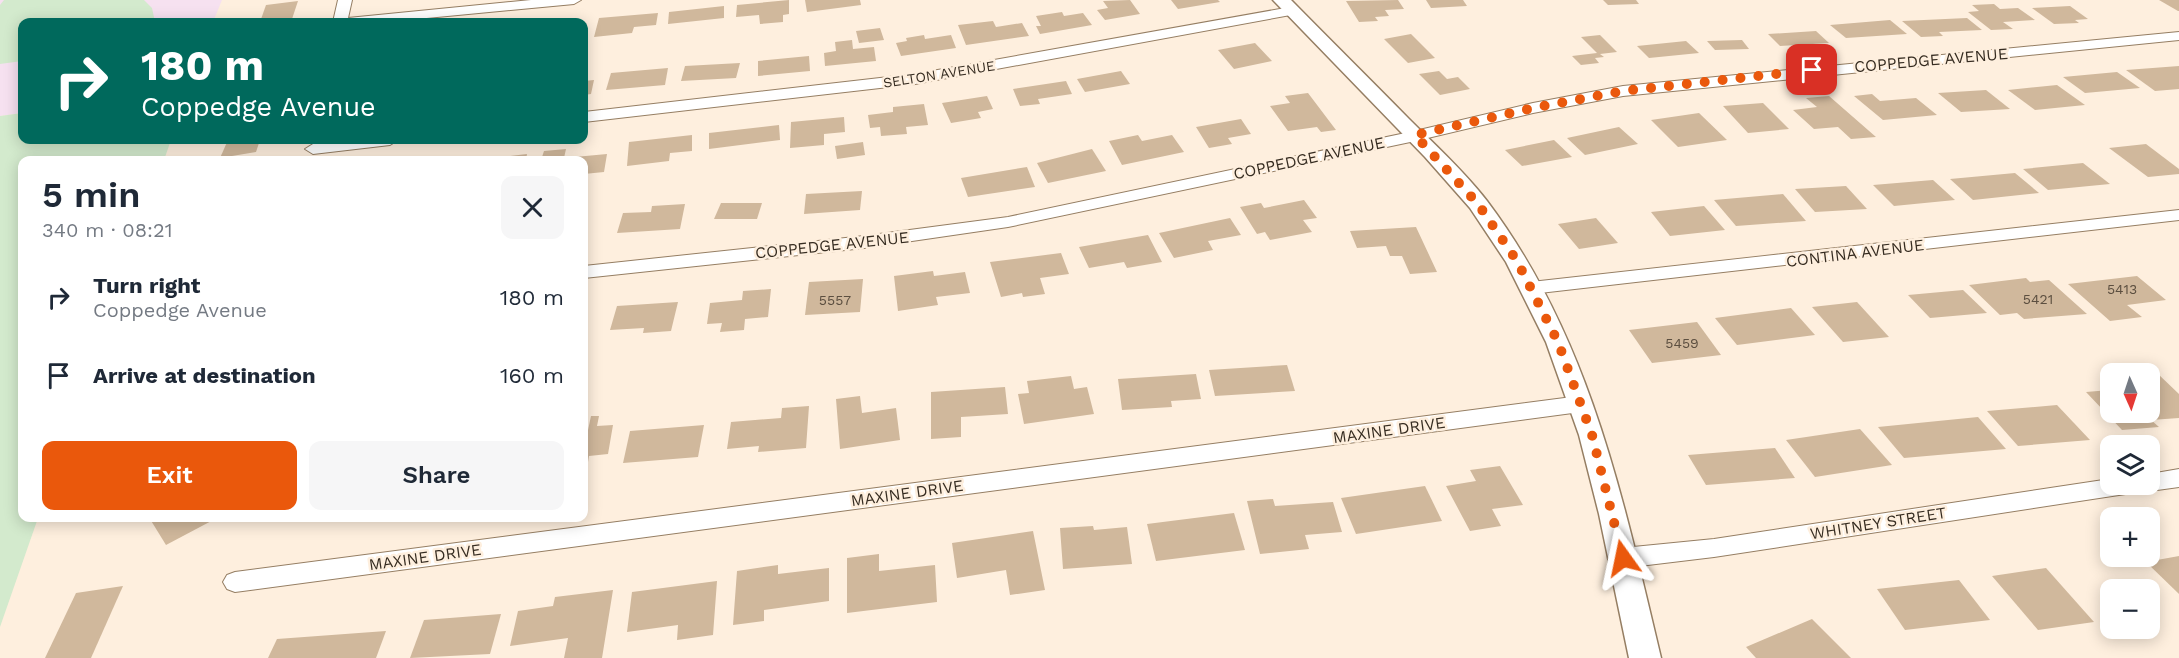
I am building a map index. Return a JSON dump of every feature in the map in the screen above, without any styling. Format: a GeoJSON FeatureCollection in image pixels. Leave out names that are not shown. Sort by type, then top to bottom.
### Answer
{"type":"FeatureCollection","features":[{"type":"Feature","properties":{"kind":"street"},"geometry":{"type":"LineString","coordinates":[[341,18],[345,0]]}},
{"type":"Feature","properties":{"kind":"street"},"geometry":{"type":"LineString","coordinates":[[387,18],[574,0]]}},
{"type":"Feature","properties":{"kind":"street"},"geometry":{"type":"LineString","coordinates":[[1286,5],[1415,135],[1478,204],[1517,261],[1558,342],[1592,435],[1645,658]]}},
{"type":"Feature","properties":{"kind":"street","name":"SELTON AVENUE"},"geometry":{"type":"LineString","coordinates":[[588,117],[915,79],[1286,5]]}},
{"type":"Feature","properties":{"kind":"street","name":"COPPEDGE AVENUE"},"geometry":{"type":"LineString","coordinates":[[588,272],[974,228],[1052,214],[1533,108],[1623,91],[2179,36]]}},
{"type":"Feature","properties":{"kind":"street"},"geometry":{"type":"LineString","coordinates":[[314,150],[360,144]]}},
{"type":"Feature","properties":{"kind":"street","name":"CONTINA AVENUE"},"geometry":{"type":"LineString","coordinates":[[1531,288],[2179,215]]}},
{"type":"Feature","properties":{"kind":"street","name":"MAXINE DRIVE"},"geometry":{"type":"LineString","coordinates":[[235,582],[1580,404]]}},
{"type":"Feature","properties":{"kind":"street"},"geometry":{"type":"LineString","coordinates":[[2160,481],[2179,478]]}},
{"type":"Feature","properties":{"kind":"street","name":"WHITNEY STREET"},"geometry":{"type":"LineString","coordinates":[[1623,558],[1714,548],[2100,489]]}},
{"type":"Feature","properties":{"kind":"shaded area"},"geometry":{"type":"Polygon","coordinates":[[[0,0],[222,0],[215,18],[18,18],[18,114],[0,116],[0,0]]]}},
{"type":"Feature","properties":{"kind":"green space"},"geometry":{"type":"Polygon","coordinates":[[[4,0],[144,0],[152,8],[154,18],[18,18],[18,62],[0,64],[0,5],[4,0]]]}},
{"type":"Feature","properties":{"kind":"green space"},"geometry":{"type":"Polygon","coordinates":[[[18,114],[18,144],[170,144],[165,156],[18,156],[18,522],[37,522],[0,627],[0,116],[18,114]]]}},
{"type":"Feature","properties":{"kind":"building"},"geometry":{"type":"Polygon","coordinates":[[[789,0],[789,14],[783,15],[783,22],[760,24],[759,15],[736,17],[737,5],[789,0]]]}},
{"type":"Feature","properties":{"kind":"building"},"geometry":{"type":"Polygon","coordinates":[[[805,0],[860,0],[861,5],[807,12],[805,0]]]}},
{"type":"Feature","properties":{"kind":"building"},"geometry":{"type":"Polygon","coordinates":[[[1130,0],[1140,14],[1105,20],[1097,10],[1108,8],[1103,1],[1130,0]]]}},
{"type":"Feature","properties":{"kind":"building"},"geometry":{"type":"Polygon","coordinates":[[[1171,0],[1218,0],[1220,2],[1178,9],[1171,0]]]}},
{"type":"Feature","properties":{"kind":"building"},"geometry":{"type":"Polygon","coordinates":[[[1398,0],[1404,9],[1385,10],[1389,16],[1375,17],[1378,21],[1359,22],[1346,1],[1398,0]]]}},
{"type":"Feature","properties":{"kind":"building"},"geometry":{"type":"Polygon","coordinates":[[[1426,0],[1463,0],[1467,6],[1431,8],[1426,0]]]}},
{"type":"Feature","properties":{"kind":"building"},"geometry":{"type":"Polygon","coordinates":[[[1603,0],[1636,0],[1639,4],[1608,5],[1603,0]]]}},
{"type":"Feature","properties":{"kind":"building"},"geometry":{"type":"Polygon","coordinates":[[[2159,0],[2179,0],[2179,11],[2178,11],[2159,0]]]}},
{"type":"Feature","properties":{"kind":"building"},"geometry":{"type":"Polygon","coordinates":[[[298,1],[292,18],[261,18],[266,5],[298,1]]]}},
{"type":"Feature","properties":{"kind":"building"},"geometry":{"type":"Polygon","coordinates":[[[1994,4],[2000,9],[2018,8],[2035,20],[2003,22],[2013,29],[1991,30],[1968,12],[1979,11],[1972,5],[1994,4]]]}},
{"type":"Feature","properties":{"kind":"building"},"geometry":{"type":"Polygon","coordinates":[[[724,6],[724,18],[668,24],[669,12],[724,6]]]}},
{"type":"Feature","properties":{"kind":"building"},"geometry":{"type":"Polygon","coordinates":[[[2070,6],[2088,19],[2075,20],[2079,23],[2054,24],[2032,8],[2070,6]]]}},
{"type":"Feature","properties":{"kind":"building"},"geometry":{"type":"Polygon","coordinates":[[[1062,12],[1064,16],[1083,13],[1092,25],[1040,34],[1036,26],[1041,26],[1036,16],[1062,12]]]}},
{"type":"Feature","properties":{"kind":"building"},"geometry":{"type":"Polygon","coordinates":[[[658,13],[656,25],[634,27],[632,33],[594,37],[599,18],[658,13]]]}},
{"type":"Feature","properties":{"kind":"building"},"geometry":{"type":"Polygon","coordinates":[[[1967,18],[1982,30],[1939,32],[1943,36],[1921,37],[1902,21],[1967,18]]]}},
{"type":"Feature","properties":{"kind":"building"},"geometry":{"type":"Polygon","coordinates":[[[1890,20],[1907,34],[1846,38],[1830,25],[1890,20]]]}},
{"type":"Feature","properties":{"kind":"building"},"geometry":{"type":"Polygon","coordinates":[[[993,21],[996,27],[1022,23],[1029,36],[966,45],[958,25],[993,21]]]}},
{"type":"Feature","properties":{"kind":"building"},"geometry":{"type":"Polygon","coordinates":[[[880,28],[884,40],[859,43],[856,31],[880,28]]]}},
{"type":"Feature","properties":{"kind":"building"},"geometry":{"type":"Polygon","coordinates":[[[1816,31],[1829,43],[1780,46],[1768,34],[1816,31]]]}},
{"type":"Feature","properties":{"kind":"building"},"geometry":{"type":"Polygon","coordinates":[[[1411,34],[1435,58],[1408,63],[1384,39],[1411,34]]]}},
{"type":"Feature","properties":{"kind":"building"},"geometry":{"type":"Polygon","coordinates":[[[924,35],[925,39],[951,35],[956,48],[901,56],[896,43],[907,41],[906,38],[924,35]]]}},
{"type":"Feature","properties":{"kind":"building"},"geometry":{"type":"Polygon","coordinates":[[[1600,35],[1617,52],[1600,54],[1604,57],[1595,58],[1599,63],[1581,65],[1572,56],[1597,53],[1581,37],[1600,35]]]}},
{"type":"Feature","properties":{"kind":"building"},"geometry":{"type":"Polygon","coordinates":[[[852,40],[853,49],[874,47],[876,61],[825,66],[824,53],[836,51],[835,42],[852,40]]]}},
{"type":"Feature","properties":{"kind":"building"},"geometry":{"type":"Polygon","coordinates":[[[1742,40],[1749,49],[1715,50],[1707,41],[1742,40]]]}},
{"type":"Feature","properties":{"kind":"building"},"geometry":{"type":"Polygon","coordinates":[[[1686,41],[1699,53],[1649,58],[1637,46],[1686,41]]]}},
{"type":"Feature","properties":{"kind":"building"},"geometry":{"type":"Polygon","coordinates":[[[1255,43],[1272,61],[1234,69],[1218,50],[1255,43]]]}},
{"type":"Feature","properties":{"kind":"building"},"geometry":{"type":"Polygon","coordinates":[[[809,56],[810,71],[758,76],[758,61],[809,56]]]}},
{"type":"Feature","properties":{"kind":"building"},"geometry":{"type":"Polygon","coordinates":[[[740,63],[736,78],[681,81],[685,66],[740,63]]]}},
{"type":"Feature","properties":{"kind":"building"},"geometry":{"type":"Polygon","coordinates":[[[2179,66],[2179,89],[2155,91],[2126,70],[2179,66]]]}},
{"type":"Feature","properties":{"kind":"building"},"geometry":{"type":"Polygon","coordinates":[[[668,68],[665,85],[606,90],[611,73],[668,68]]]}},
{"type":"Feature","properties":{"kind":"building"},"geometry":{"type":"Polygon","coordinates":[[[1121,71],[1130,84],[1085,92],[1077,79],[1121,71]]]}},
{"type":"Feature","properties":{"kind":"building"},"geometry":{"type":"Polygon","coordinates":[[[1439,71],[1447,79],[1458,77],[1470,89],[1440,95],[1419,74],[1439,71]]]}},
{"type":"Feature","properties":{"kind":"building"},"geometry":{"type":"Polygon","coordinates":[[[2117,72],[2140,88],[2085,93],[2063,77],[2117,72]]]}},
{"type":"Feature","properties":{"kind":"building"},"geometry":{"type":"Polygon","coordinates":[[[594,80],[591,94],[588,94],[588,81],[594,80]]]}},
{"type":"Feature","properties":{"kind":"building"},"geometry":{"type":"Polygon","coordinates":[[[1066,81],[1072,94],[1038,99],[1040,104],[1020,106],[1013,89],[1066,81]]]}},
{"type":"Feature","properties":{"kind":"building"},"geometry":{"type":"Polygon","coordinates":[[[2057,85],[2085,105],[2035,110],[2008,90],[2057,85]]]}},
{"type":"Feature","properties":{"kind":"building"},"geometry":{"type":"Polygon","coordinates":[[[1986,90],[2010,109],[1961,112],[1938,93],[1986,90]]]}},
{"type":"Feature","properties":{"kind":"building"},"geometry":{"type":"Polygon","coordinates":[[[1308,93],[1336,130],[1321,132],[1317,127],[1288,131],[1270,106],[1290,103],[1285,96],[1308,93]]]}},
{"type":"Feature","properties":{"kind":"building"},"geometry":{"type":"Polygon","coordinates":[[[1872,94],[1880,101],[1916,98],[1937,115],[1883,120],[1854,96],[1872,94]]]}},
{"type":"Feature","properties":{"kind":"building"},"geometry":{"type":"Polygon","coordinates":[[[987,96],[993,109],[978,112],[981,118],[951,123],[942,103],[987,96]]]}},
{"type":"Feature","properties":{"kind":"building"},"geometry":{"type":"Polygon","coordinates":[[[1829,96],[1876,137],[1851,139],[1838,127],[1814,129],[1793,110],[1817,107],[1806,98],[1829,96]]]}},
{"type":"Feature","properties":{"kind":"building"},"geometry":{"type":"Polygon","coordinates":[[[1763,103],[1789,129],[1748,133],[1723,106],[1763,103]]]}},
{"type":"Feature","properties":{"kind":"building"},"geometry":{"type":"Polygon","coordinates":[[[924,104],[928,125],[906,127],[907,134],[881,136],[880,127],[870,128],[868,115],[893,112],[893,107],[924,104]]]}},
{"type":"Feature","properties":{"kind":"building"},"geometry":{"type":"Polygon","coordinates":[[[1699,113],[1727,140],[1678,147],[1651,120],[1699,113]]]}},
{"type":"Feature","properties":{"kind":"building"},"geometry":{"type":"Polygon","coordinates":[[[844,117],[845,132],[824,134],[824,145],[790,148],[791,122],[844,117]]]}},
{"type":"Feature","properties":{"kind":"building"},"geometry":{"type":"Polygon","coordinates":[[[1241,119],[1251,134],[1228,138],[1232,144],[1209,148],[1196,127],[1241,119]]]}},
{"type":"Feature","properties":{"kind":"building"},"geometry":{"type":"Polygon","coordinates":[[[779,125],[780,140],[709,149],[709,133],[779,125]]]}},
{"type":"Feature","properties":{"kind":"building"},"geometry":{"type":"Polygon","coordinates":[[[1619,127],[1638,144],[1585,155],[1567,138],[1619,127]]]}},
{"type":"Feature","properties":{"kind":"building"},"geometry":{"type":"Polygon","coordinates":[[[692,135],[692,151],[670,153],[669,161],[627,166],[629,142],[692,135]]]}},
{"type":"Feature","properties":{"kind":"building"},"geometry":{"type":"Polygon","coordinates":[[[1138,135],[1142,141],[1172,135],[1184,152],[1122,165],[1109,141],[1138,135]]]}},
{"type":"Feature","properties":{"kind":"building"},"geometry":{"type":"Polygon","coordinates":[[[1554,140],[1572,157],[1522,166],[1505,150],[1554,140]]]}},
{"type":"Feature","properties":{"kind":"building"},"geometry":{"type":"Polygon","coordinates":[[[863,142],[865,155],[837,159],[835,146],[863,142]]]}},
{"type":"Feature","properties":{"kind":"building"},"geometry":{"type":"Polygon","coordinates":[[[226,144],[259,144],[256,152],[221,156],[226,144]]]}},
{"type":"Feature","properties":{"kind":"building"},"geometry":{"type":"Polygon","coordinates":[[[2146,144],[2179,169],[2179,174],[2148,177],[2109,148],[2146,144]]]}},
{"type":"Feature","properties":{"kind":"building"},"geometry":{"type":"Polygon","coordinates":[[[566,149],[564,156],[542,156],[544,151],[566,149]]]}},
{"type":"Feature","properties":{"kind":"building"},"geometry":{"type":"Polygon","coordinates":[[[1092,149],[1106,171],[1048,183],[1037,163],[1092,149]]]}},
{"type":"Feature","properties":{"kind":"building"},"geometry":{"type":"Polygon","coordinates":[[[607,154],[604,172],[588,174],[588,156],[586,156],[607,154]]]}},
{"type":"Feature","properties":{"kind":"building"},"geometry":{"type":"Polygon","coordinates":[[[2083,163],[2110,184],[2048,190],[2023,169],[2083,163]]]}},
{"type":"Feature","properties":{"kind":"building"},"geometry":{"type":"Polygon","coordinates":[[[1027,167],[1035,187],[968,197],[961,178],[1027,167]]]}},
{"type":"Feature","properties":{"kind":"building"},"geometry":{"type":"Polygon","coordinates":[[[2015,173],[2039,193],[1973,200],[1950,179],[2015,173]]]}},
{"type":"Feature","properties":{"kind":"building"},"geometry":{"type":"Polygon","coordinates":[[[1933,180],[1955,200],[1894,206],[1873,185],[1933,180]]]}},
{"type":"Feature","properties":{"kind":"building"},"geometry":{"type":"Polygon","coordinates":[[[1846,186],[1867,209],[1815,212],[1795,189],[1846,186]]]}},
{"type":"Feature","properties":{"kind":"building"},"geometry":{"type":"Polygon","coordinates":[[[862,191],[860,210],[804,214],[806,194],[862,191]]]}},
{"type":"Feature","properties":{"kind":"building"},"geometry":{"type":"Polygon","coordinates":[[[1783,194],[1806,221],[1736,226],[1714,200],[1783,194]]]}},
{"type":"Feature","properties":{"kind":"building"},"geometry":{"type":"Polygon","coordinates":[[[1304,200],[1317,218],[1303,220],[1312,232],[1270,240],[1265,232],[1257,234],[1240,207],[1261,203],[1264,208],[1304,200]]]}},
{"type":"Feature","properties":{"kind":"building"},"geometry":{"type":"Polygon","coordinates":[[[721,203],[762,203],[757,219],[714,219],[721,203]]]}},
{"type":"Feature","properties":{"kind":"building"},"geometry":{"type":"Polygon","coordinates":[[[685,204],[680,229],[617,233],[623,213],[651,212],[652,206],[685,204]]]}},
{"type":"Feature","properties":{"kind":"building"},"geometry":{"type":"Polygon","coordinates":[[[1704,206],[1725,230],[1670,236],[1651,212],[1704,206]]]}},
{"type":"Feature","properties":{"kind":"building"},"geometry":{"type":"Polygon","coordinates":[[[1230,218],[1241,235],[1208,241],[1213,250],[1174,258],[1159,233],[1230,218]]]}},
{"type":"Feature","properties":{"kind":"building"},"geometry":{"type":"Polygon","coordinates":[[[1596,218],[1618,243],[1579,249],[1558,224],[1596,218]]]}},
{"type":"Feature","properties":{"kind":"building"},"geometry":{"type":"Polygon","coordinates":[[[1416,227],[1437,272],[1410,274],[1402,256],[1390,256],[1386,246],[1357,248],[1350,231],[1416,227]]]}},
{"type":"Feature","properties":{"kind":"building"},"geometry":{"type":"Polygon","coordinates":[[[1148,235],[1162,262],[1127,268],[1124,262],[1089,268],[1079,247],[1148,235]]]}},
{"type":"Feature","properties":{"kind":"building"},"geometry":{"type":"Polygon","coordinates":[[[1061,253],[1069,274],[1040,278],[1045,294],[1023,297],[1022,293],[1001,297],[990,262],[1061,253]]]}},
{"type":"Feature","properties":{"kind":"building"},"geometry":{"type":"Polygon","coordinates":[[[933,271],[934,276],[965,272],[970,293],[936,297],[938,305],[898,311],[894,276],[933,271]]]}},
{"type":"Feature","properties":{"kind":"building"},"geometry":{"type":"Polygon","coordinates":[[[2137,276],[2166,300],[2127,305],[2142,317],[2110,321],[2068,284],[2137,276]]]}},
{"type":"Feature","properties":{"kind":"building"},"geometry":{"type":"Polygon","coordinates":[[[2026,278],[2030,282],[2049,280],[2087,314],[2024,319],[2017,313],[2000,315],[1969,285],[2026,278]]]}},
{"type":"Feature","properties":{"kind":"building"},"geometry":{"type":"Polygon","coordinates":[[[863,279],[860,312],[805,315],[809,282],[863,279]]]}},
{"type":"Feature","properties":{"kind":"building"},"geometry":{"type":"Polygon","coordinates":[[[771,289],[768,317],[745,319],[744,330],[720,332],[722,323],[707,324],[710,303],[742,300],[743,291],[771,289]]]}},
{"type":"Feature","properties":{"kind":"building"},"geometry":{"type":"Polygon","coordinates":[[[1963,290],[1987,313],[1930,318],[1908,295],[1963,290]]]}},
{"type":"Feature","properties":{"kind":"building"},"geometry":{"type":"Polygon","coordinates":[[[678,302],[671,331],[643,333],[644,328],[610,330],[617,306],[678,302]]]}},
{"type":"Feature","properties":{"kind":"building"},"geometry":{"type":"Polygon","coordinates":[[[1857,302],[1889,337],[1843,342],[1812,307],[1857,302]]]}},
{"type":"Feature","properties":{"kind":"building"},"geometry":{"type":"Polygon","coordinates":[[[1791,308],[1815,335],[1737,345],[1715,318],[1791,308]]]}},
{"type":"Feature","properties":{"kind":"building"},"geometry":{"type":"Polygon","coordinates":[[[1697,322],[1721,355],[1652,363],[1629,330],[1697,322]]]}},
{"type":"Feature","properties":{"kind":"building"},"geometry":{"type":"Polygon","coordinates":[[[1287,365],[1295,391],[1215,396],[1209,370],[1287,365]]]}},
{"type":"Feature","properties":{"kind":"building"},"geometry":{"type":"Polygon","coordinates":[[[1196,374],[1201,399],[1171,401],[1172,407],[1122,410],[1118,379],[1196,374]]]}},
{"type":"Feature","properties":{"kind":"building"},"geometry":{"type":"Polygon","coordinates":[[[1071,376],[1074,389],[1087,387],[1094,414],[1024,424],[1018,394],[1029,393],[1027,381],[1071,376]]]}},
{"type":"Feature","properties":{"kind":"building"},"geometry":{"type":"Polygon","coordinates":[[[2160,376],[2179,394],[2179,418],[2160,419],[2160,376]]]}},
{"type":"Feature","properties":{"kind":"building"},"geometry":{"type":"Polygon","coordinates":[[[1005,387],[1008,414],[961,417],[961,437],[931,439],[931,392],[1005,387]]]}},
{"type":"Feature","properties":{"kind":"building"},"geometry":{"type":"Polygon","coordinates":[[[2100,391],[2100,407],[2086,392],[2100,391]]]}},
{"type":"Feature","properties":{"kind":"building"},"geometry":{"type":"Polygon","coordinates":[[[860,396],[862,413],[896,408],[900,440],[840,449],[836,399],[860,396]]]}},
{"type":"Feature","properties":{"kind":"building"},"geometry":{"type":"Polygon","coordinates":[[[2057,405],[2090,440],[2018,446],[1987,411],[2057,405]]]}},
{"type":"Feature","properties":{"kind":"building"},"geometry":{"type":"Polygon","coordinates":[[[809,406],[806,448],[758,452],[759,446],[727,449],[731,422],[781,418],[782,408],[809,406]]]}},
{"type":"Feature","properties":{"kind":"building"},"geometry":{"type":"Polygon","coordinates":[[[591,416],[599,416],[597,426],[613,425],[608,454],[589,456],[588,462],[588,430],[591,416]]]}},
{"type":"Feature","properties":{"kind":"building"},"geometry":{"type":"Polygon","coordinates":[[[1978,417],[2006,449],[1904,458],[1878,427],[1978,417]]]}},
{"type":"Feature","properties":{"kind":"building"},"geometry":{"type":"Polygon","coordinates":[[[2115,423],[2154,423],[2159,427],[2122,430],[2115,423]]]}},
{"type":"Feature","properties":{"kind":"building"},"geometry":{"type":"Polygon","coordinates":[[[704,425],[698,457],[623,463],[630,431],[704,425]]]}},
{"type":"Feature","properties":{"kind":"building"},"geometry":{"type":"Polygon","coordinates":[[[1860,429],[1892,465],[1815,477],[1786,440],[1860,429]]]}},
{"type":"Feature","properties":{"kind":"building"},"geometry":{"type":"Polygon","coordinates":[[[1775,448],[1795,478],[1706,485],[1688,455],[1775,448]]]}},
{"type":"Feature","properties":{"kind":"building"},"geometry":{"type":"Polygon","coordinates":[[[1500,466],[1523,505],[1492,509],[1501,526],[1470,531],[1446,486],[1476,481],[1470,470],[1500,466]]]}},
{"type":"Feature","properties":{"kind":"building"},"geometry":{"type":"Polygon","coordinates":[[[1425,486],[1442,521],[1356,534],[1341,498],[1425,486]]]}},
{"type":"Feature","properties":{"kind":"building"},"geometry":{"type":"Polygon","coordinates":[[[1273,499],[1275,506],[1333,502],[1342,532],[1305,535],[1309,549],[1260,554],[1247,501],[1273,499]]]}},
{"type":"Feature","properties":{"kind":"building"},"geometry":{"type":"Polygon","coordinates":[[[1234,513],[1245,550],[1156,561],[1147,524],[1234,513]]]}},
{"type":"Feature","properties":{"kind":"building"},"geometry":{"type":"Polygon","coordinates":[[[152,522],[209,522],[166,545],[152,522]]]}},
{"type":"Feature","properties":{"kind":"building"},"geometry":{"type":"Polygon","coordinates":[[[1093,526],[1094,530],[1127,527],[1132,564],[1063,569],[1060,528],[1093,526]]]}},
{"type":"Feature","properties":{"kind":"building"},"geometry":{"type":"Polygon","coordinates":[[[1033,531],[1045,590],[1010,595],[1006,570],[957,578],[952,543],[1033,531]]]}},
{"type":"Feature","properties":{"kind":"building"},"geometry":{"type":"Polygon","coordinates":[[[879,554],[879,571],[935,565],[937,602],[847,613],[847,558],[879,554]]]}},
{"type":"Feature","properties":{"kind":"building"},"geometry":{"type":"Polygon","coordinates":[[[2179,556],[2179,594],[2151,567],[2160,567],[2160,559],[2179,556]]]}},
{"type":"Feature","properties":{"kind":"building"},"geometry":{"type":"Polygon","coordinates":[[[778,565],[778,574],[829,568],[829,601],[764,610],[764,621],[733,625],[737,571],[778,565]]]}},
{"type":"Feature","properties":{"kind":"building"},"geometry":{"type":"Polygon","coordinates":[[[2046,568],[2094,622],[2038,630],[1992,576],[2046,568]]]}},
{"type":"Feature","properties":{"kind":"building"},"geometry":{"type":"Polygon","coordinates":[[[1959,580],[1990,620],[1905,630],[1877,589],[1959,580]]]}},
{"type":"Feature","properties":{"kind":"building"},"geometry":{"type":"Polygon","coordinates":[[[717,581],[713,635],[677,640],[678,625],[627,632],[632,592],[717,581]]]}},
{"type":"Feature","properties":{"kind":"building"},"geometry":{"type":"Polygon","coordinates":[[[123,586],[91,658],[45,658],[76,593],[123,586]]]}},
{"type":"Feature","properties":{"kind":"building"},"geometry":{"type":"Polygon","coordinates":[[[613,590],[602,658],[564,658],[568,638],[510,646],[518,611],[553,606],[555,597],[613,590]]]}},
{"type":"Feature","properties":{"kind":"building"},"geometry":{"type":"Polygon","coordinates":[[[501,614],[490,654],[410,658],[424,620],[501,614]]]}},
{"type":"Feature","properties":{"kind":"building"},"geometry":{"type":"Polygon","coordinates":[[[1812,619],[1851,658],[1756,658],[1746,647],[1812,619]]]}},
{"type":"Feature","properties":{"kind":"building"},"geometry":{"type":"Polygon","coordinates":[[[386,631],[376,658],[268,658],[277,639],[386,631]]]}},
{"type":"Feature","properties":{"kind":"route"},"geometry":{"type":"LineString","coordinates":[[1623,558],[1592,435],[1558,342],[1517,261],[1478,204],[1415,135],[1533,108],[1623,91],[1812,70]]}}]}
